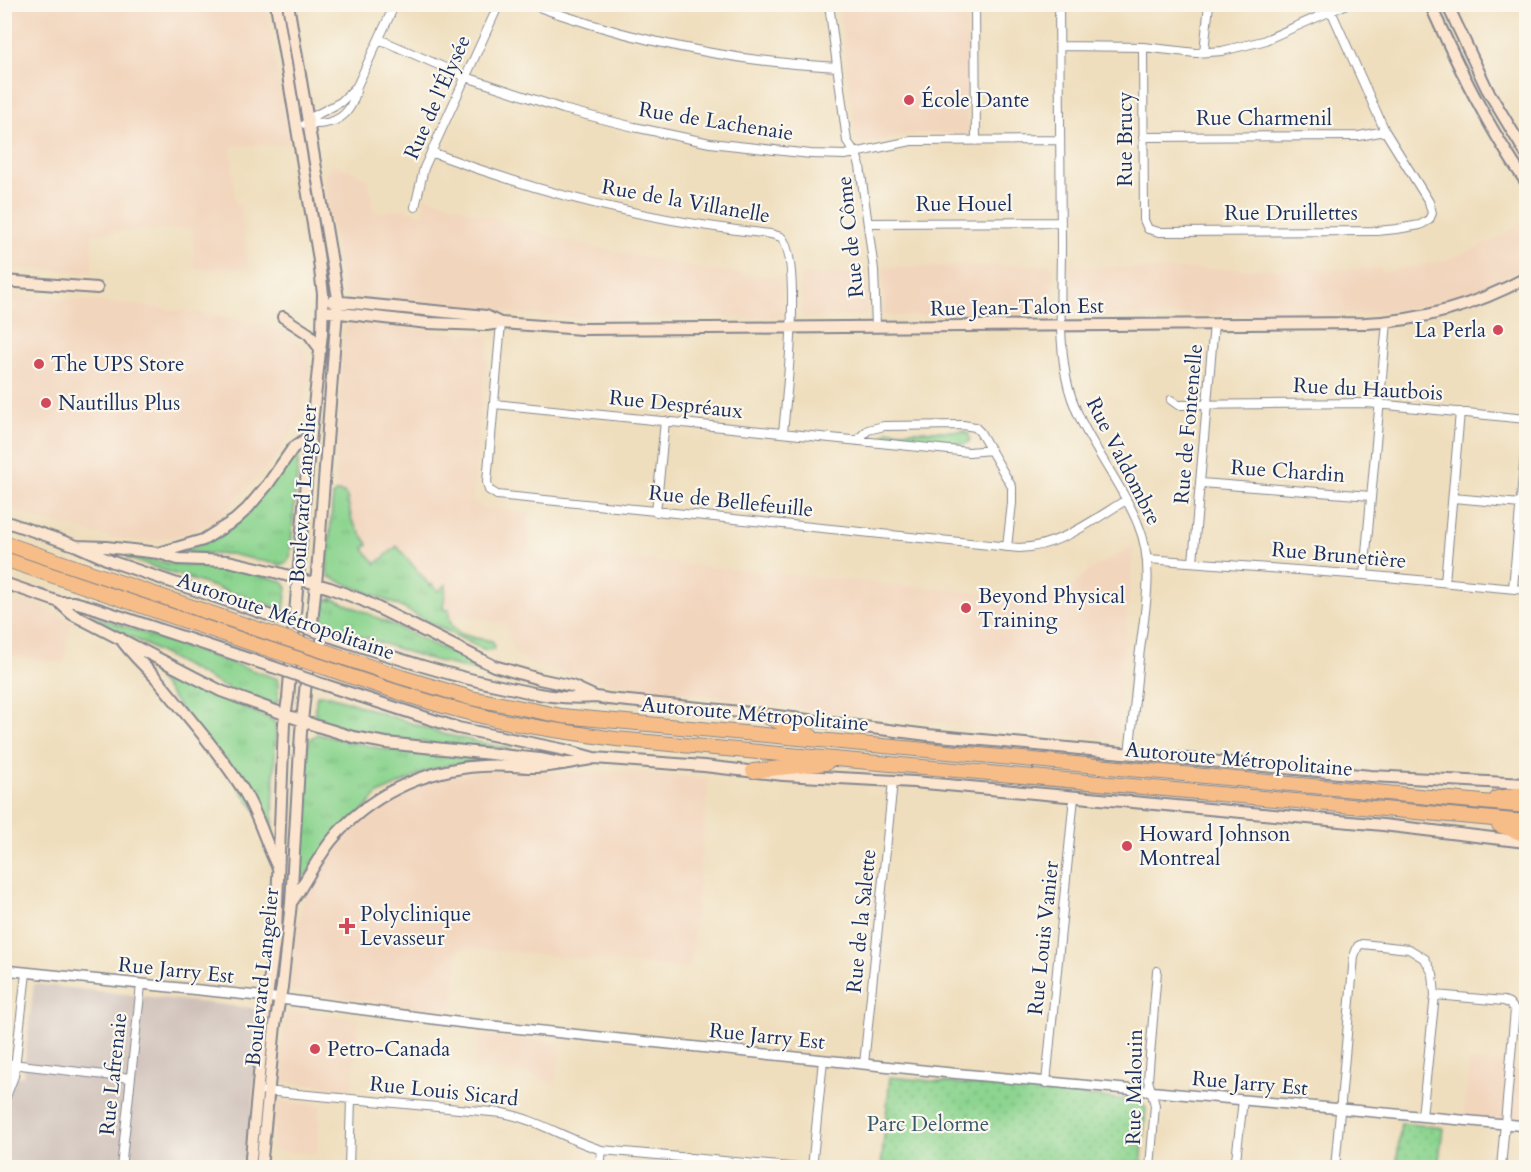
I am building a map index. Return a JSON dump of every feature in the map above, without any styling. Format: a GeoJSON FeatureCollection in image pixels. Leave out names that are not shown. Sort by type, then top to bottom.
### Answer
{"type":"FeatureCollection","features":[{"type":"Feature","properties":{"kind":"highway","name":"Autoroute Métropolitaine"},"geometry":{"type":"LineString","coordinates":[[4,543],[401,677],[471,698],[562,716],[1527,806]]}},
{"type":"Feature","properties":{"kind":"highway","name":"Autoroute Métropolitaine"},"geometry":{"type":"LineString","coordinates":[[4,559],[401,694],[458,710],[562,732],[626,740],[1527,822]]}},
{"type":"Feature","properties":{"kind":"highway"},"geometry":{"type":"LineString","coordinates":[[761,714],[784,726],[827,742]]}},
{"type":"Feature","properties":{"kind":"highway"},"geometry":{"type":"LineString","coordinates":[[753,771],[852,760]]}},
{"type":"Feature","properties":{"kind":"highway"},"geometry":{"type":"LineString","coordinates":[[1474,801],[1527,794]]}},
{"type":"Feature","properties":{"kind":"highway"},"geometry":{"type":"LineString","coordinates":[[1474,817],[1527,835]]}},
{"type":"Feature","properties":{"kind":"main road","name":"Boulevard Langelier"},"geometry":{"type":"LineString","coordinates":[[250,1167],[257,1090],[291,903],[303,721],[316,584],[337,302],[333,264],[276,4]]}},
{"type":"Feature","properties":{"kind":"main road","name":"Boulevard Langelier"},"geometry":{"type":"LineString","coordinates":[[261,1167],[270,1091],[284,723],[310,436],[321,350],[323,306],[321,273],[288,4]]}},
{"type":"Feature","properties":{"kind":"main road"},"geometry":{"type":"LineString","coordinates":[[1430,4],[1473,95],[1501,144],[1527,182]]}},
{"type":"Feature","properties":{"kind":"main road"},"geometry":{"type":"LineString","coordinates":[[1447,4],[1487,89],[1527,154]]}},
{"type":"Feature","properties":{"kind":"main road","name":"Rue Jean-Talon Est"},"geometry":{"type":"LineString","coordinates":[[323,306],[336,313],[435,324],[501,323],[582,329],[1386,322],[1458,308],[1527,278]]}},
{"type":"Feature","properties":{"kind":"main road"},"geometry":{"type":"LineString","coordinates":[[4,281],[97,288]]}},
{"type":"Feature","properties":{"kind":"main road","name":"Rue Jean-Talon Est"},"geometry":{"type":"LineString","coordinates":[[323,306],[337,302],[486,316],[501,323]]}},
{"type":"Feature","properties":{"kind":"main road"},"geometry":{"type":"LineString","coordinates":[[283,317],[309,334],[321,350]]}},
{"type":"Feature","properties":{"kind":"main road"},"geometry":{"type":"LineString","coordinates":[[159,553],[203,540],[235,520],[268,484],[293,448],[310,436]]}},
{"type":"Feature","properties":{"kind":"main road"},"geometry":{"type":"LineString","coordinates":[[4,521],[77,546],[104,559],[436,671],[493,685],[571,699],[596,697],[915,733],[1380,776],[1527,784]]}},
{"type":"Feature","properties":{"kind":"main road"},"geometry":{"type":"LineString","coordinates":[[77,546],[159,553],[172,558],[241,563],[316,584],[382,609],[494,666],[572,686],[596,697]]}},
{"type":"Feature","properties":{"kind":"main road"},"geometry":{"type":"LineString","coordinates":[[4,583],[59,602],[74,602],[92,607],[458,728],[594,758],[791,776],[893,781],[1074,797],[1371,824],[1527,842]]}},
{"type":"Feature","properties":{"kind":"main road"},"geometry":{"type":"LineString","coordinates":[[59,602],[72,614],[221,691],[286,716],[340,733],[386,743],[540,759],[564,764]]}},
{"type":"Feature","properties":{"kind":"main road"},"geometry":{"type":"LineString","coordinates":[[119,637],[131,655],[160,683],[242,789],[256,814],[278,868]]}},
{"type":"Feature","properties":{"kind":"main road"},"geometry":{"type":"LineString","coordinates":[[291,903],[324,850],[341,829],[368,806],[396,789],[427,776],[456,768],[488,765],[540,766],[594,758]]}},
{"type":"Feature","properties":{"kind":"street"},"geometry":{"type":"LineString","coordinates":[[302,124],[322,125],[339,117],[350,107],[357,86],[395,4]]}},
{"type":"Feature","properties":{"kind":"street","name":"Rue de l'Élysée"},"geometry":{"type":"LineString","coordinates":[[415,207],[421,176],[499,4]]}},
{"type":"Feature","properties":{"kind":"street"},"geometry":{"type":"LineString","coordinates":[[530,4],[605,29],[679,46],[763,60],[837,67]]}},
{"type":"Feature","properties":{"kind":"street","name":"Rue de Côme"},"geometry":{"type":"LineString","coordinates":[[829,4],[847,141],[861,167],[875,282],[876,327]]}},
{"type":"Feature","properties":{"kind":"street"},"geometry":{"type":"LineString","coordinates":[[975,4],[976,141]]}},
{"type":"Feature","properties":{"kind":"street","name":"Rue Valdombre"},"geometry":{"type":"LineString","coordinates":[[1059,4],[1062,326],[1065,368],[1071,398],[1141,530],[1148,559],[1146,601],[1129,753]]}},
{"type":"Feature","properties":{"kind":"street"},"geometry":{"type":"LineString","coordinates":[[1204,52],[1209,4]]}},
{"type":"Feature","properties":{"kind":"street"},"geometry":{"type":"LineString","coordinates":[[1060,46],[1143,47],[1204,52],[1237,49],[1257,43],[1330,8],[1347,4]]}},
{"type":"Feature","properties":{"kind":"street"},"geometry":{"type":"LineString","coordinates":[[1330,8],[1384,130]]}},
{"type":"Feature","properties":{"kind":"street","name":"Rue de Lachenaie"},"geometry":{"type":"LineString","coordinates":[[379,39],[466,77],[564,109],[710,143],[829,155],[856,154],[911,141],[1060,140]]}},
{"type":"Feature","properties":{"kind":"street","name":"Rue Brucy"},"geometry":{"type":"LineString","coordinates":[[1143,47],[1144,220],[1148,229]]}},
{"type":"Feature","properties":{"kind":"street"},"geometry":{"type":"LineString","coordinates":[[302,124],[341,102],[357,86]]}},
{"type":"Feature","properties":{"kind":"street","name":"Rue Charmenil"},"geometry":{"type":"LineString","coordinates":[[1143,137],[1359,136],[1384,130]]}},
{"type":"Feature","properties":{"kind":"street","name":"Rue Druillettes"},"geometry":{"type":"LineString","coordinates":[[1148,229],[1159,232],[1377,231],[1420,225],[1431,217],[1429,202],[1384,130]]}},
{"type":"Feature","properties":{"kind":"street","name":"Rue de la Villanelle"},"geometry":{"type":"LineString","coordinates":[[431,152],[504,178],[613,208],[681,222],[781,237],[786,244],[790,272],[792,328],[783,433]]}},
{"type":"Feature","properties":{"kind":"street","name":"Rue Houel"},"geometry":{"type":"LineString","coordinates":[[868,223],[1061,222]]}},
{"type":"Feature","properties":{"kind":"street"},"geometry":{"type":"LineString","coordinates":[[1364,575],[1386,322]]}},
{"type":"Feature","properties":{"kind":"street","name":"Rue de Bellefeuille"},"geometry":{"type":"LineString","coordinates":[[501,323],[487,482],[492,493],[656,512],[1032,548],[1054,542],[1126,500]]}},
{"type":"Feature","properties":{"kind":"street","name":"Rue de Fontenelle"},"geometry":{"type":"LineString","coordinates":[[1193,562],[1214,324]]}},
{"type":"Feature","properties":{"kind":"street","name":"Rue du Hautbois"},"geometry":{"type":"LineString","coordinates":[[1171,400],[1178,405],[1380,404],[1527,419]]}},
{"type":"Feature","properties":{"kind":"street","name":"Rue Despréaux"},"geometry":{"type":"LineString","coordinates":[[494,404],[969,452],[991,450]]}},
{"type":"Feature","properties":{"kind":"street"},"geometry":{"type":"LineString","coordinates":[[1445,582],[1460,412]]}},
{"type":"Feature","properties":{"kind":"street"},"geometry":{"type":"LineString","coordinates":[[656,512],[665,421]]}},
{"type":"Feature","properties":{"kind":"street"},"geometry":{"type":"LineString","coordinates":[[856,441],[868,430],[884,426],[963,425],[975,428],[991,450],[1012,487],[1007,547]]}},
{"type":"Feature","properties":{"kind":"street"},"geometry":{"type":"LineString","coordinates":[[1513,588],[1527,443]]}},
{"type":"Feature","properties":{"kind":"street","name":"Rue Chardin"},"geometry":{"type":"LineString","coordinates":[[1201,483],[1371,496]]}},
{"type":"Feature","properties":{"kind":"street"},"geometry":{"type":"LineString","coordinates":[[1453,498],[1521,504]]}},
{"type":"Feature","properties":{"kind":"street","name":"Rue Brunetière"},"geometry":{"type":"LineString","coordinates":[[1148,559],[1527,590]]}},
{"type":"Feature","properties":{"kind":"street","name":"Rue de la Salette"},"geometry":{"type":"LineString","coordinates":[[864,1064],[893,781]]}},
{"type":"Feature","properties":{"kind":"street","name":"Rue Louis Vanier"},"geometry":{"type":"LineString","coordinates":[[1046,1083],[1074,797]]}},
{"type":"Feature","properties":{"kind":"street"},"geometry":{"type":"LineString","coordinates":[[1335,1167],[1354,956],[1355,950],[1362,944],[1409,949],[1425,959],[1435,981],[1422,1116]]}},
{"type":"Feature","properties":{"kind":"street","name":"Rue Jarry Est"},"geometry":{"type":"LineString","coordinates":[[4,970],[274,998],[464,1023],[1046,1083],[1527,1126]]}},
{"type":"Feature","properties":{"kind":"street","name":"Rue Malouin"},"geometry":{"type":"LineString","coordinates":[[1150,1167],[1155,1106],[1148,1080],[1157,971]]}},
{"type":"Feature","properties":{"kind":"street"},"geometry":{"type":"LineString","coordinates":[[4,1102],[14,1076],[26,973]]}},
{"type":"Feature","properties":{"kind":"street","name":"Rue Lafrenaie"},"geometry":{"type":"LineString","coordinates":[[121,1167],[141,985]]}},
{"type":"Feature","properties":{"kind":"street"},"geometry":{"type":"LineString","coordinates":[[1435,995],[1504,1001],[1515,1010],[1501,1167]]}},
{"type":"Feature","properties":{"kind":"street"},"geometry":{"type":"LineString","coordinates":[[812,1167],[823,1060]]}},
{"type":"Feature","properties":{"kind":"street"},"geometry":{"type":"LineString","coordinates":[[4,1063],[130,1078]]}},
{"type":"Feature","properties":{"kind":"street","name":"Rue Louis Sicard"},"geometry":{"type":"LineString","coordinates":[[257,1090],[517,1116],[602,1150],[801,1167]]}},
{"type":"Feature","properties":{"kind":"street"},"geometry":{"type":"LineString","coordinates":[[349,1167],[351,1099]]}},
{"type":"Feature","properties":{"kind":"street"},"geometry":{"type":"LineString","coordinates":[[1235,1167],[1243,1100]]}},
{"type":"Feature","properties":{"kind":"street"},"geometry":{"type":"LineString","coordinates":[[600,1167],[602,1150]]}},
{"type":"Feature","properties":{"kind":"street"},"geometry":{"type":"LineString","coordinates":[[685,1167],[687,1157]]}},
{"type":"Feature","properties":{"kind":"shaded area"},"geometry":{"type":"Polygon","coordinates":[[[4,5],[266,5],[289,144],[231,146],[235,204],[243,204],[241,207],[248,268],[195,269],[192,228],[92,233],[92,273],[5,267],[4,5]]]}},
{"type":"Feature","properties":{"kind":"shaded area","name":"École Dante"},"geometry":{"type":"Polygon","coordinates":[[[839,5],[967,5],[968,131],[964,133],[910,133],[864,143],[858,141],[855,133],[839,5]]]}},
{"type":"Feature","properties":{"kind":"shaded area"},"geometry":{"type":"Polygon","coordinates":[[[332,162],[368,179],[374,213],[402,209],[423,215],[425,196],[564,241],[701,269],[782,278],[783,314],[779,317],[568,318],[347,297],[343,292],[324,178],[332,162]]]}},
{"type":"Feature","properties":{"kind":"shaded area"},"geometry":{"type":"Polygon","coordinates":[[[1526,219],[1526,267],[1476,291],[1423,307],[1364,314],[1074,316],[1070,311],[1070,265],[1145,269],[1381,269],[1381,273],[1448,260],[1501,237],[1526,219]]]}},
{"type":"Feature","properties":{"kind":"shaded area"},"geometry":{"type":"Polygon","coordinates":[[[1052,265],[1053,312],[1051,315],[888,316],[884,314],[883,267],[1052,265]]]}},
{"type":"Feature","properties":{"kind":"shaded area"},"geometry":{"type":"Polygon","coordinates":[[[866,272],[867,312],[865,315],[805,317],[802,315],[800,276],[866,272]]]}},
{"type":"Feature","properties":{"kind":"shaded area"},"geometry":{"type":"Polygon","coordinates":[[[4,295],[129,304],[222,316],[282,330],[302,347],[311,368],[300,418],[275,459],[215,521],[185,534],[148,541],[106,537],[5,507],[4,295]]]}},
{"type":"Feature","properties":{"kind":"shaded area"},"geometry":{"type":"Polygon","coordinates":[[[351,322],[489,336],[472,502],[485,508],[529,513],[529,549],[1061,601],[1086,572],[1134,545],[1120,685],[1118,740],[808,710],[635,687],[578,677],[532,664],[514,652],[506,625],[467,615],[443,622],[334,565],[336,461],[344,328],[351,322]]]}},
{"type":"Feature","properties":{"kind":"shaded area"},"geometry":{"type":"Polygon","coordinates":[[[13,602],[30,602],[74,623],[70,630],[64,663],[5,656],[13,602]]]}},
{"type":"Feature","properties":{"kind":"shaded area"},"geometry":{"type":"Polygon","coordinates":[[[483,771],[642,773],[709,778],[690,969],[459,947],[453,1013],[291,990],[289,987],[295,938],[303,903],[310,884],[321,865],[343,836],[370,812],[406,790],[443,777],[483,771]]]}},
{"type":"Feature","properties":{"kind":"shaded area"},"geometry":{"type":"Polygon","coordinates":[[[34,984],[251,1008],[259,1013],[248,1167],[5,1167],[4,1076],[23,1077],[34,984]]]}},
{"type":"Feature","properties":{"kind":"shaded area"},"geometry":{"type":"Polygon","coordinates":[[[290,1010],[359,1019],[352,1090],[280,1081],[278,1078],[286,1013],[290,1010]]]}},
{"type":"Feature","properties":{"kind":"shaded area"},"geometry":{"type":"Polygon","coordinates":[[[478,1035],[560,1043],[556,1085],[528,1073],[475,1068],[478,1035]]]}},
{"type":"Feature","properties":{"kind":"shaded area"},"geometry":{"type":"Polygon","coordinates":[[[1469,1060],[1510,1064],[1510,1071],[1526,1072],[1526,1126],[1464,1120],[1469,1060]]]}},
{"type":"Feature","properties":{"kind":"shaded area"},"geometry":{"type":"Polygon","coordinates":[[[279,1101],[321,1105],[316,1154],[271,1150],[276,1103],[279,1101]]]}},
{"type":"Feature","properties":{"kind":"green space"},"geometry":{"type":"Polygon","coordinates":[[[888,431],[963,431],[968,433],[970,439],[963,445],[886,437],[884,434],[888,431]]]}},
{"type":"Feature","properties":{"kind":"green space"},"geometry":{"type":"Polygon","coordinates":[[[297,452],[299,453],[290,558],[287,562],[281,565],[230,554],[184,553],[183,551],[216,538],[237,524],[297,452]]]}},
{"type":"Feature","properties":{"kind":"green space"},"geometry":{"type":"Polygon","coordinates":[[[336,492],[344,493],[347,497],[352,521],[368,544],[364,549],[376,564],[397,546],[430,586],[432,584],[438,591],[446,585],[443,609],[449,610],[449,619],[456,631],[469,637],[492,641],[494,649],[486,650],[476,646],[395,604],[329,577],[327,571],[333,495],[336,492]]]}},
{"type":"Feature","properties":{"kind":"green space"},"geometry":{"type":"Polygon","coordinates":[[[128,556],[167,563],[230,568],[282,581],[287,588],[284,609],[127,558],[128,556]]]}},
{"type":"Feature","properties":{"kind":"green space"},"geometry":{"type":"Polygon","coordinates":[[[331,598],[450,653],[524,681],[523,683],[422,657],[323,623],[324,602],[328,599],[332,601],[331,598]]]}},
{"type":"Feature","properties":{"kind":"green space"},"geometry":{"type":"Polygon","coordinates":[[[82,612],[278,679],[278,701],[271,704],[221,685],[82,612]]]}},
{"type":"Feature","properties":{"kind":"green space"},"geometry":{"type":"Polygon","coordinates":[[[140,654],[229,701],[273,720],[276,726],[272,839],[270,840],[263,820],[140,654]]]}},
{"type":"Feature","properties":{"kind":"green space"},"geometry":{"type":"Polygon","coordinates":[[[317,695],[331,696],[443,734],[510,749],[510,751],[389,738],[317,722],[314,715],[317,695]]]}},
{"type":"Feature","properties":{"kind":"green space"},"geometry":{"type":"Polygon","coordinates":[[[317,734],[382,749],[480,759],[480,761],[430,770],[378,794],[301,880],[308,741],[317,734]]]}},
{"type":"Feature","properties":{"kind":"green space","name":"Parc Delorme"},"geometry":{"type":"Polygon","coordinates":[[[890,1077],[1140,1101],[1146,1108],[1141,1167],[881,1167],[890,1077]]]}},
{"type":"Feature","properties":{"kind":"green space"},"geometry":{"type":"Polygon","coordinates":[[[1401,1123],[1443,1128],[1438,1167],[1396,1167],[1401,1123]]]}},
{"type":"Feature","properties":{"kind":"place","name":"École Dante"},"geometry":{"type":"Point","coordinates":[909,100]}},
{"type":"Feature","properties":{"kind":"place","name":"La Perla"},"geometry":{"type":"Point","coordinates":[1498,330]}},
{"type":"Feature","properties":{"kind":"place","name":"The UPS Store"},"geometry":{"type":"Point","coordinates":[39,364]}},
{"type":"Feature","properties":{"kind":"place","name":"Nautillus Plus"},"geometry":{"type":"Point","coordinates":[46,403]}},
{"type":"Feature","properties":{"kind":"place","name":"Beyond Physical Training"},"geometry":{"type":"Point","coordinates":[966,608]}},
{"type":"Feature","properties":{"kind":"place","name":"Howard Johnson Montreal"},"geometry":{"type":"Point","coordinates":[1127,846]}},
{"type":"Feature","properties":{"kind":"place","name":"Polyclinique Levasseur"},"geometry":{"type":"Point","coordinates":[347,926]}},
{"type":"Feature","properties":{"kind":"place","name":"Petro-Canada"},"geometry":{"type":"Point","coordinates":[315,1049]}}]}
